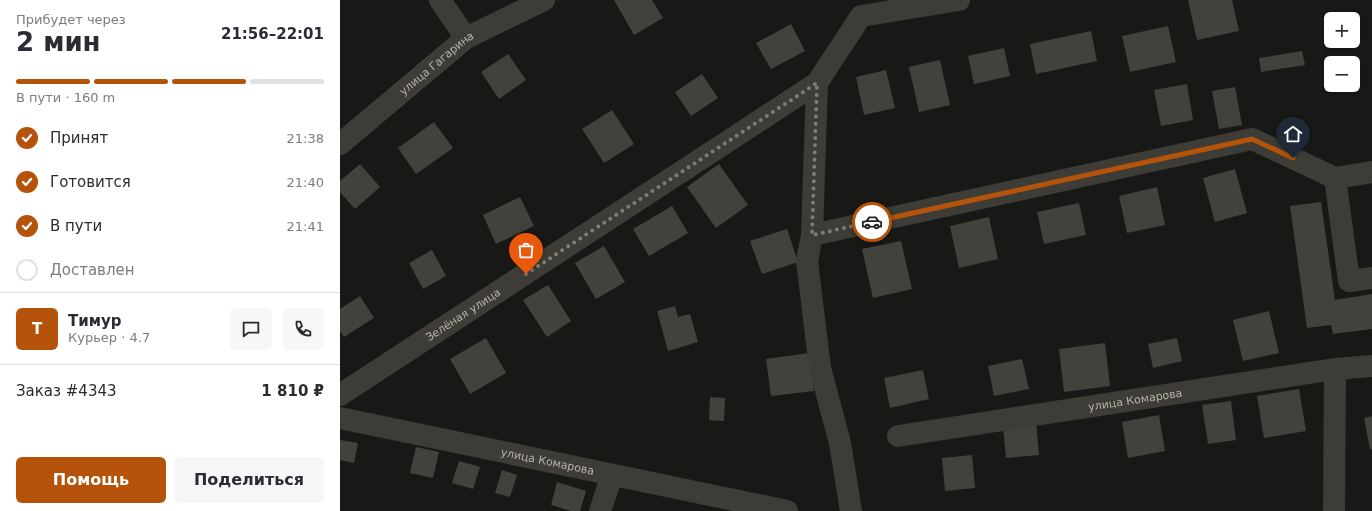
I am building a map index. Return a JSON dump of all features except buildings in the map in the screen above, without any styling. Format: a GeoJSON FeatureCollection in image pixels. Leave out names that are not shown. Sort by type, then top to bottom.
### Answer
{"type":"FeatureCollection","features":[{"type":"Feature","properties":{"kind":"street"},"geometry":{"type":"LineString","coordinates":[[440,0],[466,38]]}},
{"type":"Feature","properties":{"kind":"street","name":"улица Гагарина"},"geometry":{"type":"LineString","coordinates":[[340,144],[466,38],[544,0]]}},
{"type":"Feature","properties":{"kind":"street","name":"Зелёная улица"},"geometry":{"type":"LineString","coordinates":[[340,395],[817,83],[861,8],[959,0]]}},
{"type":"Feature","properties":{"kind":"street"},"geometry":{"type":"LineString","coordinates":[[817,83],[812,235],[807,261],[820,368],[840,443],[851,511]]}},
{"type":"Feature","properties":{"kind":"street"},"geometry":{"type":"LineString","coordinates":[[812,235],[1252,139],[1335,178],[1372,172]]}},
{"type":"Feature","properties":{"kind":"street"},"geometry":{"type":"LineString","coordinates":[[1335,178],[1350,281],[1372,278]]}},
{"type":"Feature","properties":{"kind":"street","name":"улица Комарова"},"geometry":{"type":"LineString","coordinates":[[898,436],[1335,369],[1372,366]]}},
{"type":"Feature","properties":{"kind":"street"},"geometry":{"type":"LineString","coordinates":[[1334,511],[1335,369]]}},
{"type":"Feature","properties":{"kind":"street","name":"улица Комарова"},"geometry":{"type":"LineString","coordinates":[[340,418],[612,475],[754,508],[787,511]]}},
{"type":"Feature","properties":{"kind":"street"},"geometry":{"type":"LineString","coordinates":[[600,511],[612,475]]}},
{"type":"Feature","properties":{"kind":"way so far"},"geometry":{"type":"LineString","coordinates":[[526,274],[817,83],[812,235],[872,222]]}},
{"type":"Feature","properties":{"kind":"route"},"geometry":{"type":"LineString","coordinates":[[872,222],[1252,139],[1293,158]]}}]}
